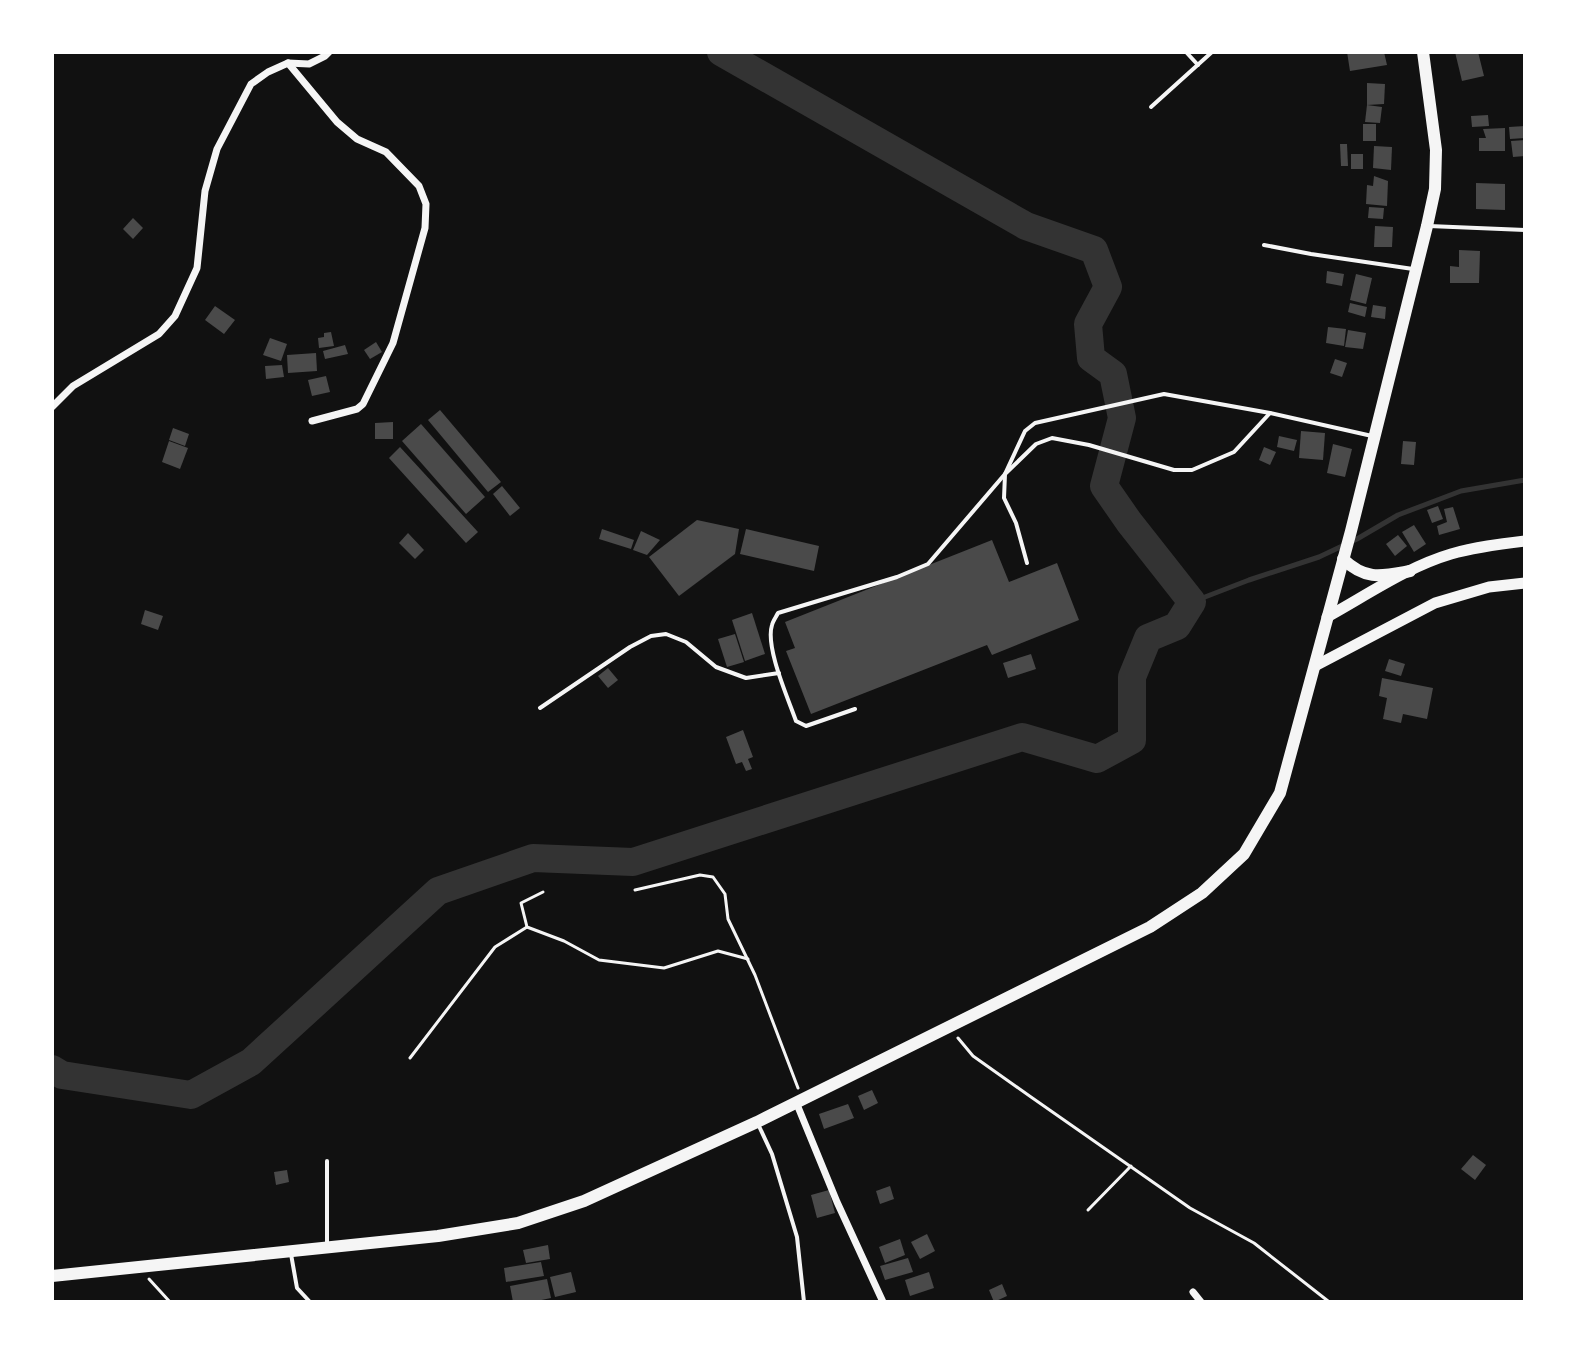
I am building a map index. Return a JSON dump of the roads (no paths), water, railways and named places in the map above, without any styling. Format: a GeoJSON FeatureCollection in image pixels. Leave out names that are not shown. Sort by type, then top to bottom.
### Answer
{"type":"FeatureCollection","features":[{"type":"Feature","properties":{"kind":"highway"},"geometry":{"type":"LineString","coordinates":[[52,1276],[438,1236],[518,1223],[584,1201],[757,1122],[1150,927],[1202,893],[1244,854],[1280,793],[1351,531],[1435,189],[1436,150],[1423,52]]}},
{"type":"Feature","properties":{"kind":"highway"},"geometry":{"type":"LineString","coordinates":[[1344,556],[1361,572],[1376,576],[1410,571]]}},
{"type":"Feature","properties":{"kind":"main road"},"geometry":{"type":"LineString","coordinates":[[1327,617],[1410,571],[1450,554],[1525,541]]}},
{"type":"Feature","properties":{"kind":"main road"},"geometry":{"type":"LineString","coordinates":[[1315,666],[1435,603],[1489,587],[1525,583]]}},
{"type":"Feature","properties":{"kind":"street"},"geometry":{"type":"LineString","coordinates":[[52,407],[73,386],[159,334],[175,316],[197,268],[205,191],[217,149],[251,84],[288,63],[309,64],[329,52]]}},
{"type":"Feature","properties":{"kind":"street"},"geometry":{"type":"LineString","coordinates":[[288,63],[337,122],[357,139],[386,152],[397,163],[419,186],[426,204],[425,228],[393,343],[363,404],[357,409],[312,421]]}},
{"type":"Feature","properties":{"kind":"street"},"geometry":{"type":"LineString","coordinates":[[799,1101],[837,1202],[883,1302]]}},
{"type":"Feature","properties":{"kind":"street"},"geometry":{"type":"LineString","coordinates":[[1193,1292],[1201,1302]]}},
{"type":"Feature","properties":{"kind":"lane"},"geometry":{"type":"LineString","coordinates":[[1186,52],[1198,65]]}},
{"type":"Feature","properties":{"kind":"lane"},"geometry":{"type":"LineString","coordinates":[[1151,107],[1212,52]]}},
{"type":"Feature","properties":{"kind":"lane"},"geometry":{"type":"LineString","coordinates":[[1427,226],[1525,230]]}},
{"type":"Feature","properties":{"kind":"lane"},"geometry":{"type":"LineString","coordinates":[[1264,245],[1416,270]]}},
{"type":"Feature","properties":{"kind":"lane"},"geometry":{"type":"LineString","coordinates":[[1027,563],[1016,523],[1004,498],[1005,474],[1025,431],[1046,419],[1164,394],[1270,413],[1374,437]]}},
{"type":"Feature","properties":{"kind":"lane"},"geometry":{"type":"LineString","coordinates":[[855,709],[806,726],[796,721],[770,640],[771,626],[778,613],[897,577],[928,564],[1005,474],[1036,444],[1052,438],[1089,445],[1174,470],[1192,470],[1234,452],[1270,413]]}},
{"type":"Feature","properties":{"kind":"lane"},"geometry":{"type":"LineString","coordinates":[[540,708],[651,636],[666,634],[686,642],[716,667],[746,678],[779,673]]}},
{"type":"Feature","properties":{"kind":"lane"},"geometry":{"type":"LineString","coordinates":[[757,1122],[772,1154],[797,1237],[804,1302]]}},
{"type":"Feature","properties":{"kind":"lane"},"geometry":{"type":"LineString","coordinates":[[326,1248],[327,1161]]}},
{"type":"Feature","properties":{"kind":"lane"},"geometry":{"type":"LineString","coordinates":[[291,1251],[297,1288],[310,1302]]}},
{"type":"Feature","properties":{"kind":"waterway"},"geometry":{"type":"LineString","coordinates":[[52,1069],[62,1075],[191,1095],[251,1062],[438,891],[533,858],[633,862],[1022,737],[1097,759],[1132,740],[1132,677],[1148,638],[1177,626],[1192,602],[1104,486],[1122,418],[1113,374],[1091,358],[1088,324],[1108,287],[1094,250],[1026,226],[721,52]]}},
{"type":"Feature","properties":{"kind":"waterway"},"geometry":{"type":"LineString","coordinates":[[1192,602],[1319,557],[1398,515],[1461,491],[1525,480]]}}]}
